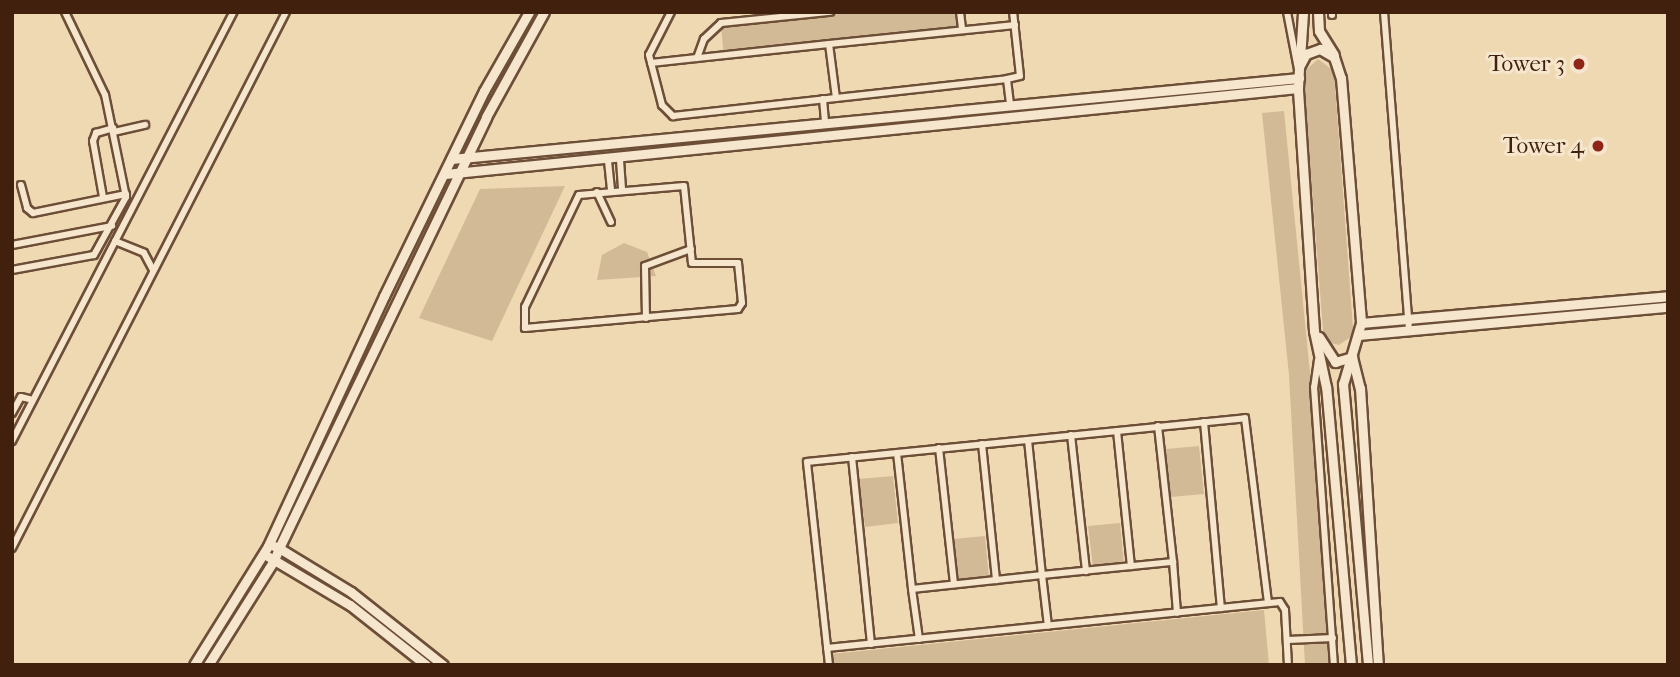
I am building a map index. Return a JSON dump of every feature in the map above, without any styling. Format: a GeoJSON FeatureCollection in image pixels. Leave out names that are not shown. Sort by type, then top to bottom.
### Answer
{"type":"FeatureCollection","features":[{"type":"Feature","properties":{"kind":"street"},"geometry":{"type":"LineString","coordinates":[[12,270],[91,257],[112,226],[125,194],[105,95],[65,12]]}},
{"type":"Feature","properties":{"kind":"street"},"geometry":{"type":"LineString","coordinates":[[12,441],[233,12]]}},
{"type":"Feature","properties":{"kind":"street"},"geometry":{"type":"LineString","coordinates":[[12,548],[286,12]]}},
{"type":"Feature","properties":{"kind":"street"},"geometry":{"type":"LineString","coordinates":[[194,665],[270,543],[334,399],[451,159],[528,12]]}},
{"type":"Feature","properties":{"kind":"street"},"geometry":{"type":"LineString","coordinates":[[208,665],[274,560],[461,172],[544,12]]}},
{"type":"Feature","properties":{"kind":"street"},"geometry":{"type":"LineString","coordinates":[[671,12],[649,55],[662,105],[673,116],[1020,76],[1013,12]]}},
{"type":"Feature","properties":{"kind":"street"},"geometry":{"type":"LineString","coordinates":[[696,58],[704,39],[721,23],[830,12]]}},
{"type":"Feature","properties":{"kind":"street"},"geometry":{"type":"LineString","coordinates":[[960,12],[962,28]]}},
{"type":"Feature","properties":{"kind":"street"},"geometry":{"type":"LineString","coordinates":[[1287,12],[1299,73]]}},
{"type":"Feature","properties":{"kind":"street"},"geometry":{"type":"LineString","coordinates":[[1303,12],[1298,88],[1313,318],[1318,359],[1326,387],[1351,665]]}},
{"type":"Feature","properties":{"kind":"street"},"geometry":{"type":"LineString","coordinates":[[1318,12],[1319,31],[1334,57],[1341,78],[1361,323],[1343,384],[1368,665]]}},
{"type":"Feature","properties":{"kind":"street"},"geometry":{"type":"LineString","coordinates":[[1384,12],[1409,332]]}},
{"type":"Feature","properties":{"kind":"street"},"geometry":{"type":"LineString","coordinates":[[651,63],[962,28],[1015,25]]}},
{"type":"Feature","properties":{"kind":"street"},"geometry":{"type":"LineString","coordinates":[[829,44],[836,98]]}},
{"type":"Feature","properties":{"kind":"street"},"geometry":{"type":"LineString","coordinates":[[1299,73],[1306,54],[1320,49],[1334,57]]}},
{"type":"Feature","properties":{"kind":"street"},"geometry":{"type":"LineString","coordinates":[[451,159],[1299,73]]}},
{"type":"Feature","properties":{"kind":"street"},"geometry":{"type":"LineString","coordinates":[[1007,79],[1010,104]]}},
{"type":"Feature","properties":{"kind":"street"},"geometry":{"type":"LineString","coordinates":[[445,174],[620,160],[1298,88]]}},
{"type":"Feature","properties":{"kind":"street"},"geometry":{"type":"LineString","coordinates":[[823,99],[825,123]]}},
{"type":"Feature","properties":{"kind":"street"},"geometry":{"type":"LineString","coordinates":[[103,197],[93,141],[96,134],[145,125]]}},
{"type":"Feature","properties":{"kind":"street"},"geometry":{"type":"LineString","coordinates":[[706,135],[707,150]]}},
{"type":"Feature","properties":{"kind":"street"},"geometry":{"type":"LineString","coordinates":[[620,160],[622,190]]}},
{"type":"Feature","properties":{"kind":"street"},"geometry":{"type":"LineString","coordinates":[[608,161],[611,191]]}},
{"type":"Feature","properties":{"kind":"street"},"geometry":{"type":"LineString","coordinates":[[20,185],[27,208],[33,212],[125,194]]}},
{"type":"Feature","properties":{"kind":"street"},"geometry":{"type":"LineString","coordinates":[[684,186],[691,249],[696,265],[738,263],[740,307],[529,330],[523,325],[525,306],[579,195],[611,191],[684,186]]}},
{"type":"Feature","properties":{"kind":"street"},"geometry":{"type":"LineString","coordinates":[[597,192],[611,222]]}},
{"type":"Feature","properties":{"kind":"street"},"geometry":{"type":"LineString","coordinates":[[12,245],[112,226]]}},
{"type":"Feature","properties":{"kind":"street"},"geometry":{"type":"LineString","coordinates":[[115,241],[144,253],[153,270]]}},
{"type":"Feature","properties":{"kind":"street"},"geometry":{"type":"LineString","coordinates":[[646,318],[645,266],[691,249]]}},
{"type":"Feature","properties":{"kind":"street"},"geometry":{"type":"LineString","coordinates":[[1361,323],[1668,296]]}},
{"type":"Feature","properties":{"kind":"street"},"geometry":{"type":"LineString","coordinates":[[1358,335],[1668,307]]}},
{"type":"Feature","properties":{"kind":"street"},"geometry":{"type":"LineString","coordinates":[[1313,318],[1329,356],[1335,362],[1352,357]]}},
{"type":"Feature","properties":{"kind":"street"},"geometry":{"type":"LineString","coordinates":[[1352,357],[1360,388],[1378,665]]}},
{"type":"Feature","properties":{"kind":"street"},"geometry":{"type":"LineString","coordinates":[[1318,359],[1314,387],[1335,665]]}},
{"type":"Feature","properties":{"kind":"street"},"geometry":{"type":"LineString","coordinates":[[12,413],[22,397],[33,400]]}},
{"type":"Feature","properties":{"kind":"street"},"geometry":{"type":"LineString","coordinates":[[829,665],[807,462],[1245,418],[1268,603]]}},
{"type":"Feature","properties":{"kind":"street"},"geometry":{"type":"LineString","coordinates":[[1203,422],[1222,608]]}},
{"type":"Feature","properties":{"kind":"street"},"geometry":{"type":"LineString","coordinates":[[1158,426],[1177,613]]}},
{"type":"Feature","properties":{"kind":"street"},"geometry":{"type":"LineString","coordinates":[[1116,431],[1131,566]]}},
{"type":"Feature","properties":{"kind":"street"},"geometry":{"type":"LineString","coordinates":[[1071,435],[1086,571]]}},
{"type":"Feature","properties":{"kind":"street"},"geometry":{"type":"LineString","coordinates":[[1028,440],[1048,626]]}},
{"type":"Feature","properties":{"kind":"street"},"geometry":{"type":"LineString","coordinates":[[982,444],[996,580]]}},
{"type":"Feature","properties":{"kind":"street"},"geometry":{"type":"LineString","coordinates":[[939,448],[954,584]]}},
{"type":"Feature","properties":{"kind":"street"},"geometry":{"type":"LineString","coordinates":[[897,453],[919,639]]}},
{"type":"Feature","properties":{"kind":"street"},"geometry":{"type":"LineString","coordinates":[[852,457],[871,644]]}},
{"type":"Feature","properties":{"kind":"street"},"geometry":{"type":"LineString","coordinates":[[270,543],[351,592],[443,665]]}},
{"type":"Feature","properties":{"kind":"street"},"geometry":{"type":"LineString","coordinates":[[264,554],[349,605],[426,665]]}},
{"type":"Feature","properties":{"kind":"street"},"geometry":{"type":"LineString","coordinates":[[912,589],[1173,562]]}},
{"type":"Feature","properties":{"kind":"street"},"geometry":{"type":"LineString","coordinates":[[827,648],[1268,603],[1283,604],[1288,665]]}},
{"type":"Feature","properties":{"kind":"street"},"geometry":{"type":"LineString","coordinates":[[1287,640],[1333,638]]}},
{"type":"Feature","properties":{"kind":"shaded area"},"geometry":{"type":"Polygon","coordinates":[[[862,12],[964,12],[966,36],[724,58],[721,25],[862,12]]]}},
{"type":"Feature","properties":{"kind":"shaded area"},"geometry":{"type":"Polygon","coordinates":[[[1318,59],[1334,71],[1353,328],[1352,336],[1339,345],[1331,343],[1323,330],[1303,73],[1318,59]]]}},
{"type":"Feature","properties":{"kind":"shaded area"},"geometry":{"type":"Polygon","coordinates":[[[1284,111],[1310,373],[1329,665],[1305,665],[1289,375],[1262,113],[1284,111]]]}},
{"type":"Feature","properties":{"kind":"shaded area"},"geometry":{"type":"Polygon","coordinates":[[[565,186],[492,341],[419,318],[480,189],[565,186]]]}},
{"type":"Feature","properties":{"kind":"shaded area"},"geometry":{"type":"Polygon","coordinates":[[[624,243],[647,252],[656,276],[597,280],[602,255],[624,243]]]}},
{"type":"Feature","properties":{"kind":"shaded area"},"geometry":{"type":"Polygon","coordinates":[[[1199,446],[1204,494],[1171,497],[1166,449],[1199,446]]]}},
{"type":"Feature","properties":{"kind":"shaded area"},"geometry":{"type":"Polygon","coordinates":[[[893,476],[898,523],[865,527],[859,479],[893,476]]]}},
{"type":"Feature","properties":{"kind":"shaded area"},"geometry":{"type":"Polygon","coordinates":[[[1120,523],[1124,564],[1093,567],[1088,526],[1120,523]]]}},
{"type":"Feature","properties":{"kind":"shaded area"},"geometry":{"type":"Polygon","coordinates":[[[985,536],[989,578],[958,582],[953,539],[985,536]]]}},
{"type":"Feature","properties":{"kind":"shaded area"},"geometry":{"type":"Polygon","coordinates":[[[1264,610],[1269,665],[832,665],[831,654],[1264,610]]]}},
{"type":"Feature","properties":{"kind":"place","name":"Tower 3"},"geometry":{"type":"Point","coordinates":[1579,64]}},
{"type":"Feature","properties":{"kind":"place","name":"Tower 4"},"geometry":{"type":"Point","coordinates":[1598,146]}}]}
